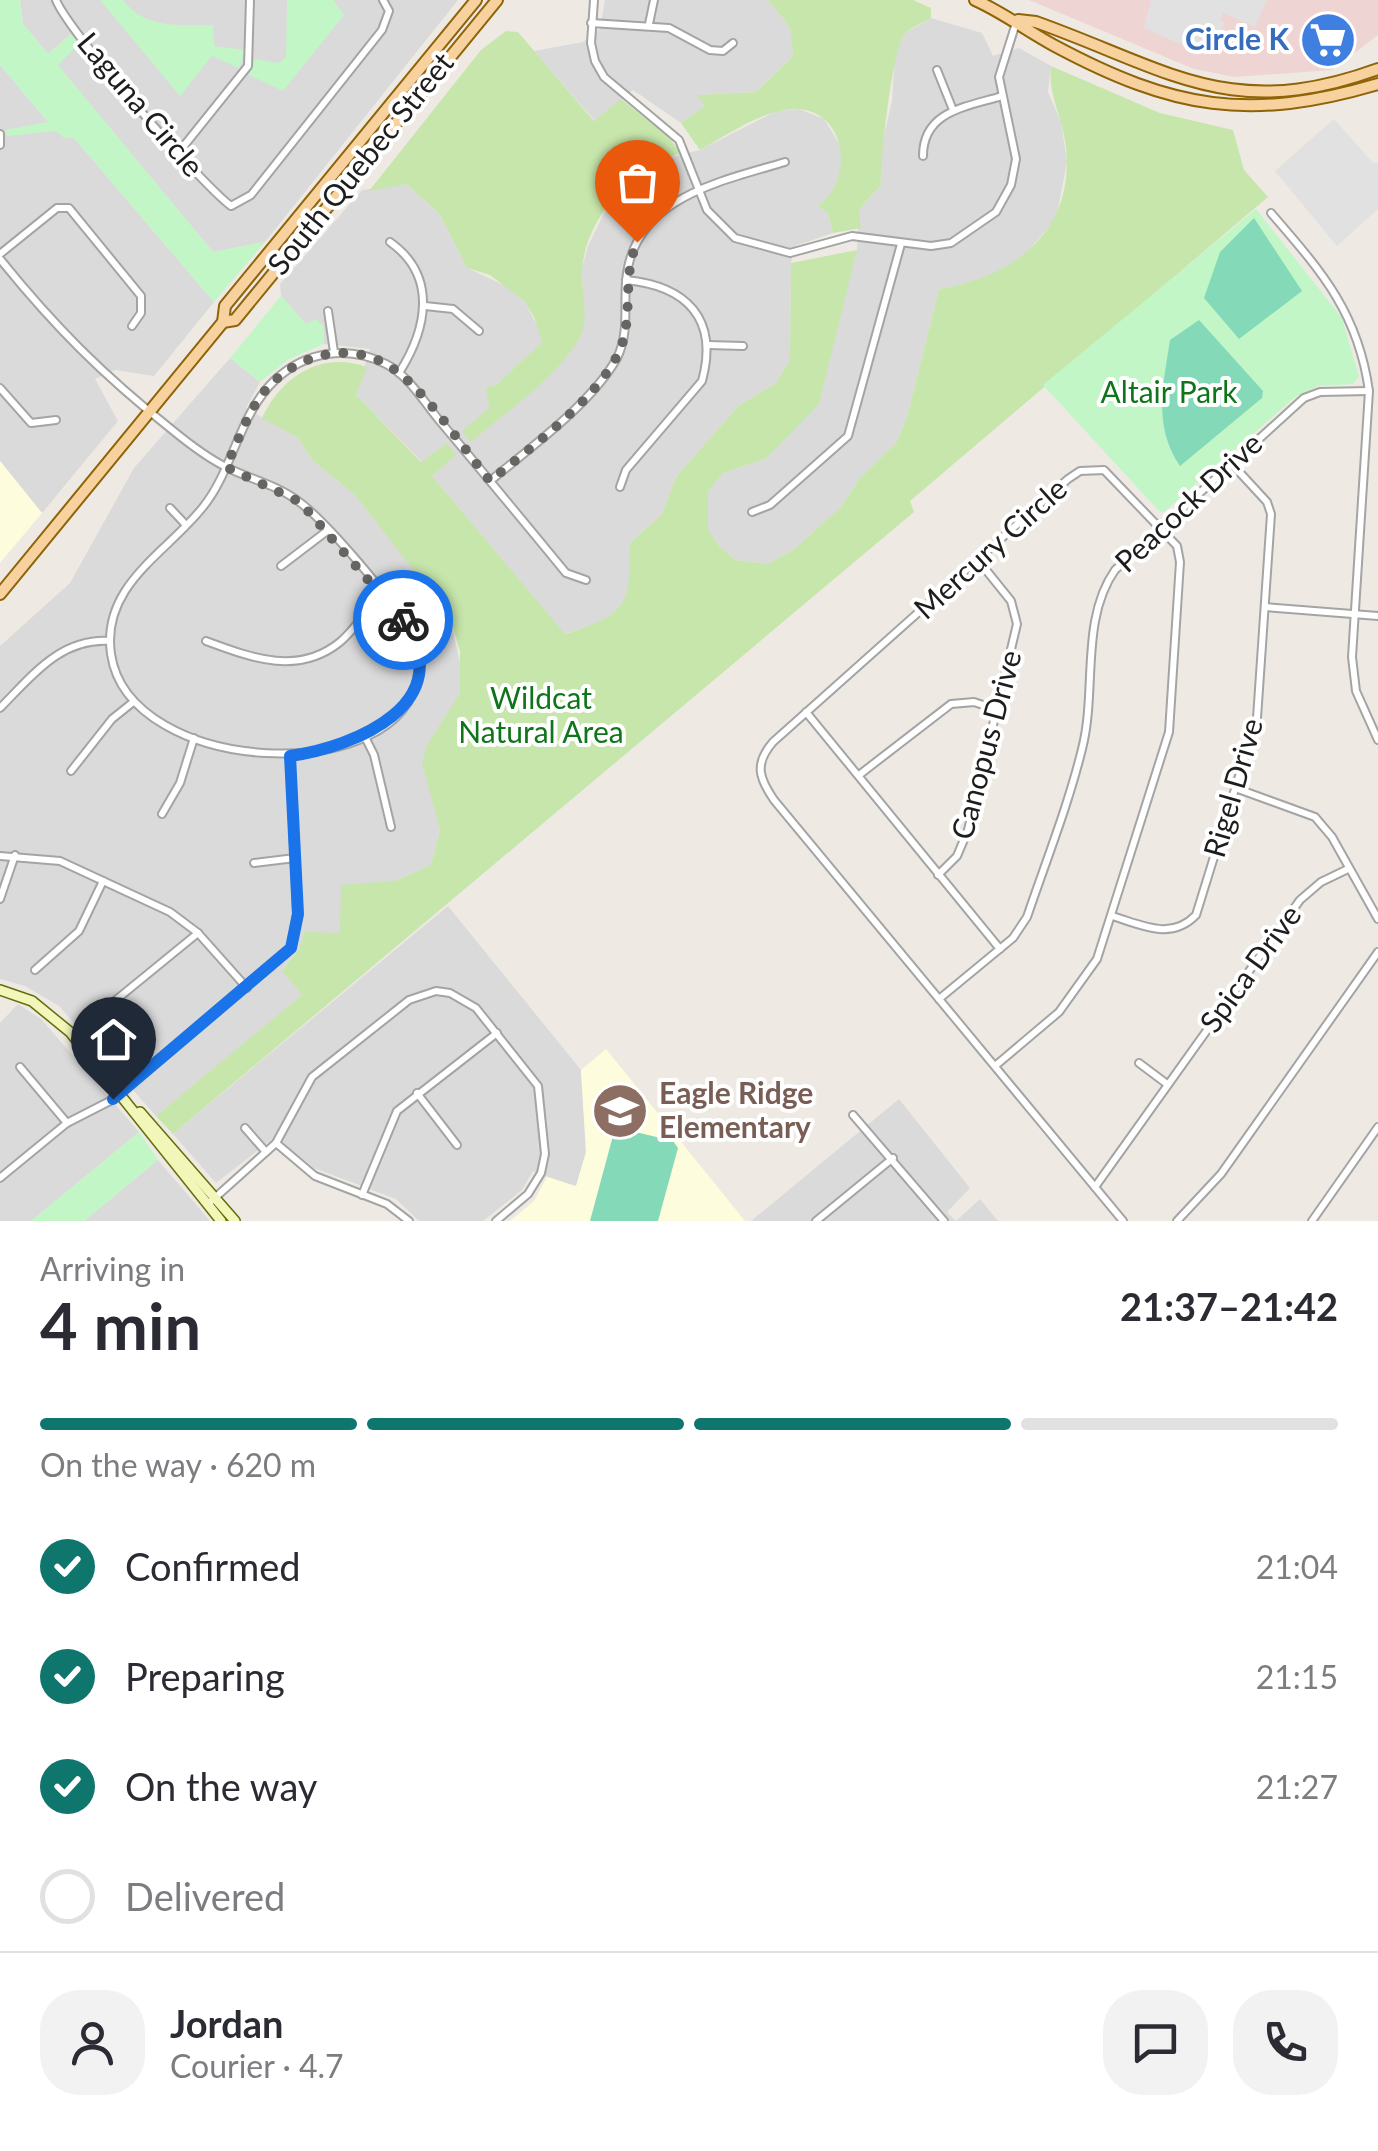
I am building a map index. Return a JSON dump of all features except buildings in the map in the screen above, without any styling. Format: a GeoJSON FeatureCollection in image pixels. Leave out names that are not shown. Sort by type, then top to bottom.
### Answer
{"type":"FeatureCollection","features":[{"type":"Feature","properties":{"kind":"main road","name":"South Quebec Street"},"geometry":{"type":"LineString","coordinates":[[0,594],[152,412],[222,322],[225,306],[476,0]]}},
{"type":"Feature","properties":{"kind":"main road","name":"South Quebec Street"},"geometry":{"type":"LineString","coordinates":[[222,322],[235,320],[497,0]]}},
{"type":"Feature","properties":{"kind":"main road"},"geometry":{"type":"LineString","coordinates":[[975,0],[1017,20],[1056,47],[1128,79],[1208,104],[1252,108],[1306,103],[1378,84]]}},
{"type":"Feature","properties":{"kind":"main road"},"geometry":{"type":"LineString","coordinates":[[1017,20],[1046,25],[1154,72],[1207,87],[1263,91],[1311,88],[1378,69]]}},
{"type":"Feature","properties":{"kind":"street","name":"Laguna Circle"},"geometry":{"type":"LineString","coordinates":[[56,0],[77,32],[178,152],[231,206],[252,195],[382,30],[389,11],[383,0]]}},
{"type":"Feature","properties":{"kind":"street"},"geometry":{"type":"LineString","coordinates":[[178,152],[248,66],[250,0]]}},
{"type":"Feature","properties":{"kind":"street"},"geometry":{"type":"LineString","coordinates":[[594,0],[590,42],[604,77],[667,125],[680,140],[707,210],[727,231],[770,250],[811,251],[852,236],[900,244],[951,242],[996,212],[1011,185],[1016,158],[1002,96],[1000,65],[1017,20]]}},
{"type":"Feature","properties":{"kind":"street"},"geometry":{"type":"LineString","coordinates":[[649,24],[654,0]]}},
{"type":"Feature","properties":{"kind":"street"},"geometry":{"type":"LineString","coordinates":[[591,23],[649,24],[686,34],[710,50],[724,50],[733,43]]}},
{"type":"Feature","properties":{"kind":"street"},"geometry":{"type":"LineString","coordinates":[[937,70],[953,110]]}},
{"type":"Feature","properties":{"kind":"street"},"geometry":{"type":"LineString","coordinates":[[923,156],[928,128],[953,110],[1002,96]]}},
{"type":"Feature","properties":{"kind":"street"},"geometry":{"type":"LineString","coordinates":[[0,134],[0,145]]}},
{"type":"Feature","properties":{"kind":"street"},"geometry":{"type":"LineString","coordinates":[[490,481],[564,418],[616,359],[625,332],[630,259],[644,230],[666,207],[698,189],[785,162]]}},
{"type":"Feature","properties":{"kind":"street"},"geometry":{"type":"LineString","coordinates":[[132,326],[141,313],[141,296],[69,208],[58,208],[0,257],[60,333],[152,412],[226,467],[285,492],[328,531],[384,596],[416,645],[418,677],[400,710],[365,737],[290,756],[246,752],[166,728],[132,703],[115,672],[110,641],[124,591],[206,505],[226,467],[253,411],[274,380],[302,361],[334,352],[373,359],[399,373],[566,573],[586,580]]}},
{"type":"Feature","properties":{"kind":"street"},"geometry":{"type":"LineString","coordinates":[[1271,213],[1321,272],[1349,314],[1370,391],[1352,658],[1356,691],[1378,740]]}},
{"type":"Feature","properties":{"kind":"street"},"geometry":{"type":"LineString","coordinates":[[390,242],[405,253],[417,270],[425,306],[418,339],[399,373]]}},
{"type":"Feature","properties":{"kind":"street"},"geometry":{"type":"LineString","coordinates":[[752,512],[770,505],[848,436],[900,244]]}},
{"type":"Feature","properties":{"kind":"street"},"geometry":{"type":"LineString","coordinates":[[620,487],[626,470],[702,381],[708,344],[696,312],[685,300],[654,282],[626,280]]}},
{"type":"Feature","properties":{"kind":"street"},"geometry":{"type":"LineString","coordinates":[[425,306],[453,309],[479,332]]}},
{"type":"Feature","properties":{"kind":"street"},"geometry":{"type":"LineString","coordinates":[[328,311],[334,352]]}},
{"type":"Feature","properties":{"kind":"street"},"geometry":{"type":"LineString","coordinates":[[708,344],[743,346]]}},
{"type":"Feature","properties":{"kind":"street"},"geometry":{"type":"LineString","coordinates":[[0,388],[31,422],[56,420]]}},
{"type":"Feature","properties":{"kind":"street","name":"Peacock Drive"},"geometry":{"type":"LineString","coordinates":[[939,1000],[1000,948],[1027,917],[1082,749],[1102,588],[1160,526],[1304,398],[1320,392],[1370,391]]}},
{"type":"Feature","properties":{"kind":"street","name":"Rigel Drive"},"geometry":{"type":"LineString","coordinates":[[1111,916],[1166,932],[1185,926],[1196,915],[1257,718],[1272,514],[1231,463]]}},
{"type":"Feature","properties":{"kind":"street","name":"Mercury Circle"},"geometry":{"type":"LineString","coordinates":[[1104,470],[1177,546],[1180,562],[1169,732],[1097,958],[1059,1012],[995,1066],[760,780],[759,764],[764,752],[806,712],[978,560],[1080,471],[1104,470]]}},
{"type":"Feature","properties":{"kind":"street"},"geometry":{"type":"LineString","coordinates":[[170,508],[186,525]]}},
{"type":"Feature","properties":{"kind":"street"},"geometry":{"type":"LineString","coordinates":[[280,566],[328,531]]}},
{"type":"Feature","properties":{"kind":"street","name":"Canopus Drive"},"geometry":{"type":"LineString","coordinates":[[938,875],[964,844],[1017,624],[1011,601],[978,560]]}},
{"type":"Feature","properties":{"kind":"street"},"geometry":{"type":"LineString","coordinates":[[206,642],[255,659],[296,661],[342,641],[360,615],[384,596]]}},
{"type":"Feature","properties":{"kind":"street"},"geometry":{"type":"LineString","coordinates":[[1265,607],[1378,616]]}},
{"type":"Feature","properties":{"kind":"street"},"geometry":{"type":"LineString","coordinates":[[0,708],[61,651],[94,640],[110,641]]}},
{"type":"Feature","properties":{"kind":"street"},"geometry":{"type":"LineString","coordinates":[[859,775],[951,704],[974,702],[998,710]]}},
{"type":"Feature","properties":{"kind":"street"},"geometry":{"type":"LineString","coordinates":[[71,772],[112,719],[132,703]]}},
{"type":"Feature","properties":{"kind":"street"},"geometry":{"type":"LineString","coordinates":[[806,712],[1000,948]]}},
{"type":"Feature","properties":{"kind":"street"},"geometry":{"type":"LineString","coordinates":[[365,737],[391,827]]}},
{"type":"Feature","properties":{"kind":"street"},"geometry":{"type":"LineString","coordinates":[[162,814],[180,783],[194,738]]}},
{"type":"Feature","properties":{"kind":"street"},"geometry":{"type":"LineString","coordinates":[[0,1178],[67,1123],[120,1092],[291,948],[298,914],[290,756]]}},
{"type":"Feature","properties":{"kind":"street"},"geometry":{"type":"LineString","coordinates":[[1238,789],[1315,817],[1332,838],[1378,919]]}},
{"type":"Feature","properties":{"kind":"street"},"geometry":{"type":"LineString","coordinates":[[0,899],[15,855]]}},
{"type":"Feature","properties":{"kind":"street"},"geometry":{"type":"LineString","coordinates":[[0,856],[60,861],[170,912],[198,933],[247,988]]}},
{"type":"Feature","properties":{"kind":"street"},"geometry":{"type":"LineString","coordinates":[[254,864],[295,858]]}},
{"type":"Feature","properties":{"kind":"street","name":"Spica Drive"},"geometry":{"type":"LineString","coordinates":[[1095,1187],[1300,900],[1321,882],[1348,870]]}},
{"type":"Feature","properties":{"kind":"street"},"geometry":{"type":"LineString","coordinates":[[35,970],[80,931],[104,881]]}},
{"type":"Feature","properties":{"kind":"street"},"geometry":{"type":"LineString","coordinates":[[94,1018],[198,933]]}},
{"type":"Feature","properties":{"kind":"street"},"geometry":{"type":"LineString","coordinates":[[1177,1221],[1221,1174],[1378,952]]}},
{"type":"Feature","properties":{"kind":"street"},"geometry":{"type":"LineString","coordinates":[[0,990],[46,1009],[212,1201],[235,1221]]}},
{"type":"Feature","properties":{"kind":"street"},"geometry":{"type":"LineString","coordinates":[[212,1201],[276,1143],[312,1077],[422,994],[450,992],[466,1000],[497,1033],[538,1086],[545,1154],[534,1187],[496,1221]]}},
{"type":"Feature","properties":{"kind":"street"},"geometry":{"type":"LineString","coordinates":[[362,1195],[391,1120],[416,1094],[497,1033]]}},
{"type":"Feature","properties":{"kind":"street"},"geometry":{"type":"LineString","coordinates":[[1139,1063],[1168,1084]]}},
{"type":"Feature","properties":{"kind":"street"},"geometry":{"type":"LineString","coordinates":[[995,1066],[1123,1221]]}},
{"type":"Feature","properties":{"kind":"street"},"geometry":{"type":"LineString","coordinates":[[20,1068],[67,1123]]}},
{"type":"Feature","properties":{"kind":"street"},"geometry":{"type":"LineString","coordinates":[[416,1094],[457,1145]]}},
{"type":"Feature","properties":{"kind":"street"},"geometry":{"type":"LineString","coordinates":[[852,1115],[893,1158],[943,1221]]}},
{"type":"Feature","properties":{"kind":"street"},"geometry":{"type":"LineString","coordinates":[[1312,1221],[1378,1127]]}},
{"type":"Feature","properties":{"kind":"street"},"geometry":{"type":"LineString","coordinates":[[245,1128],[266,1152]]}},
{"type":"Feature","properties":{"kind":"street"},"geometry":{"type":"LineString","coordinates":[[276,1143],[316,1176],[388,1204],[409,1221]]}},
{"type":"Feature","properties":{"kind":"street"},"geometry":{"type":"LineString","coordinates":[[816,1221],[893,1158]]}},
{"type":"Feature","properties":{"kind":"street"},"geometry":{"type":"LineString","coordinates":[[212,1201],[221,1221]]}},
{"type":"Feature","properties":{"kind":"shaded area"},"geometry":{"type":"Polygon","coordinates":[[[20,0],[458,0],[265,242],[213,252],[57,65],[79,43],[71,34],[48,54],[23,24],[20,0]]]}},
{"type":"Feature","properties":{"kind":"shaded area"},"geometry":{"type":"Polygon","coordinates":[[[605,0],[768,0],[790,27],[793,56],[756,92],[698,95],[706,106],[681,123],[633,90],[595,121],[534,51],[583,42],[600,29],[605,0]]]}},
{"type":"Feature","properties":{"kind":"shaded area"},"geometry":{"type":"Polygon","coordinates":[[[1029,0],[1378,0],[1378,35],[1332,70],[1234,77],[1194,69],[1029,0]]]}},
{"type":"Feature","properties":{"kind":"shaded area"},"geometry":{"type":"Polygon","coordinates":[[[1151,0],[1267,0],[1255,27],[1223,13],[1220,20],[1225,23],[1212,53],[1207,50],[1204,55],[1144,28],[1151,0]]]}},
{"type":"Feature","properties":{"kind":"shaded area"},"geometry":{"type":"Polygon","coordinates":[[[931,18],[982,33],[993,56],[1019,48],[1051,66],[1048,92],[1061,122],[1067,162],[1056,219],[1020,260],[974,283],[939,289],[907,417],[896,443],[859,479],[841,507],[794,549],[768,564],[736,560],[720,547],[708,529],[708,492],[723,473],[765,459],[857,250],[859,209],[881,185],[880,153],[892,101],[895,52],[905,33],[931,18]]]}},
{"type":"Feature","properties":{"kind":"shaded area"},"geometry":{"type":"Polygon","coordinates":[[[0,65],[49,123],[6,130],[56,131],[74,138],[214,302],[154,376],[115,370],[95,379],[118,421],[42,513],[0,461],[0,65]]]}},
{"type":"Feature","properties":{"kind":"shaded area"},"geometry":{"type":"Polygon","coordinates":[[[799,109],[824,119],[842,148],[841,176],[828,213],[833,233],[795,246],[791,263],[790,360],[776,383],[738,406],[676,477],[662,514],[630,543],[630,589],[624,606],[607,620],[564,634],[432,476],[447,444],[422,462],[356,395],[370,349],[324,344],[323,326],[306,324],[281,296],[280,284],[362,190],[407,184],[440,215],[467,268],[510,288],[524,301],[539,329],[542,342],[495,386],[487,387],[490,408],[471,441],[584,321],[582,268],[588,246],[609,203],[625,186],[666,158],[700,150],[776,111],[799,109]]]}},
{"type":"Feature","properties":{"kind":"shaded area"},"geometry":{"type":"Polygon","coordinates":[[[1334,119],[1372,162],[1378,163],[1378,209],[1337,246],[1275,171],[1334,119]]]}},
{"type":"Feature","properties":{"kind":"shaded area"},"geometry":{"type":"Polygon","coordinates":[[[230,358],[260,382],[246,408],[298,438],[313,461],[355,495],[441,600],[450,617],[462,672],[460,693],[427,745],[440,830],[431,865],[395,881],[340,933],[299,949],[282,969],[303,995],[156,1116],[59,1006],[25,986],[0,979],[0,646],[70,583],[134,468],[230,358]]]}},
{"type":"Feature","properties":{"kind":"shaded area"},"geometry":{"type":"Polygon","coordinates":[[[0,461],[42,513],[0,563],[0,461]]]}},
{"type":"Feature","properties":{"kind":"shaded area"},"geometry":{"type":"Polygon","coordinates":[[[448,906],[581,1070],[586,1152],[576,1187],[533,1171],[522,1190],[483,1221],[419,1221],[396,1199],[314,1168],[275,1137],[216,1183],[173,1134],[448,906]]]}},
{"type":"Feature","properties":{"kind":"shaded area"},"geometry":{"type":"Polygon","coordinates":[[[18,1004],[41,1019],[139,1132],[31,1221],[0,1221],[0,1023],[18,1004]]]}},
{"type":"Feature","properties":{"kind":"shaded area","name":"Eagle Ridge Elementary"},"geometry":{"type":"Polygon","coordinates":[[[606,1049],[745,1221],[510,1221],[534,1201],[547,1177],[576,1186],[586,1152],[581,1070],[606,1049]]]}},
{"type":"Feature","properties":{"kind":"shaded area"},"geometry":{"type":"Polygon","coordinates":[[[899,1099],[970,1188],[947,1212],[956,1221],[751,1221],[899,1099]]]}},
{"type":"Feature","properties":{"kind":"shaded area"},"geometry":{"type":"Polygon","coordinates":[[[158,1160],[210,1221],[84,1221],[158,1160]]]}},
{"type":"Feature","properties":{"kind":"shaded area"},"geometry":{"type":"Polygon","coordinates":[[[980,1199],[998,1221],[956,1221],[980,1199]]]}},
{"type":"Feature","properties":{"kind":"green space"},"geometry":{"type":"Polygon","coordinates":[[[0,0],[20,0],[23,24],[48,54],[71,34],[79,44],[58,65],[213,252],[265,242],[214,302],[74,138],[64,138],[56,131],[7,136],[5,130],[48,122],[0,65],[0,0]]]}},
{"type":"Feature","properties":{"kind":"green space"},"geometry":{"type":"Polygon","coordinates":[[[100,0],[123,0],[152,21],[213,25],[214,46],[245,50],[239,68],[212,56],[180,96],[100,0]]]}},
{"type":"Feature","properties":{"kind":"green space"},"geometry":{"type":"Polygon","coordinates":[[[287,0],[333,0],[344,15],[283,91],[249,75],[254,59],[279,63],[286,57],[287,0]]]}},
{"type":"Feature","properties":{"kind":"green space"},"geometry":{"type":"Polygon","coordinates":[[[768,0],[913,0],[931,8],[931,18],[907,32],[900,45],[888,107],[881,185],[859,209],[861,228],[833,233],[828,213],[818,206],[838,179],[840,147],[825,120],[812,112],[794,109],[770,114],[700,150],[681,123],[705,106],[697,95],[756,92],[793,56],[790,27],[768,0]]]}},
{"type":"Feature","properties":{"kind":"green space"},"geometry":{"type":"Polygon","coordinates":[[[506,31],[518,32],[594,121],[621,99],[669,137],[680,153],[628,184],[613,199],[591,234],[582,273],[584,326],[578,341],[542,383],[471,442],[462,431],[489,408],[486,387],[495,386],[542,342],[534,317],[524,301],[490,275],[467,268],[440,215],[407,184],[369,191],[481,50],[506,31]]]}},
{"type":"Feature","properties":{"kind":"green space","name":"Wildcat Natural Area"},"geometry":{"type":"Polygon","coordinates":[[[1051,66],[1160,113],[1233,130],[1244,170],[1268,197],[910,501],[914,512],[173,1134],[156,1116],[302,995],[282,970],[299,949],[305,932],[340,933],[341,885],[395,881],[431,865],[440,830],[422,763],[427,745],[460,693],[460,651],[450,617],[355,495],[313,461],[298,438],[262,418],[280,390],[319,365],[334,362],[367,367],[356,395],[421,462],[447,443],[456,455],[432,476],[565,634],[601,620],[621,605],[629,581],[630,543],[662,514],[676,477],[738,406],[776,383],[790,360],[791,263],[857,250],[819,404],[765,459],[723,473],[708,492],[708,529],[720,547],[736,560],[768,564],[794,549],[841,507],[859,479],[896,443],[907,417],[939,289],[993,273],[1017,259],[1051,223],[1062,199],[1067,172],[1051,66]]]}},
{"type":"Feature","properties":{"kind":"green space","name":"Altair Park"},"geometry":{"type":"Polygon","coordinates":[[[1256,209],[1342,318],[1359,377],[1353,384],[1318,386],[1295,397],[1164,512],[1159,511],[1043,385],[1256,209]]]}},
{"type":"Feature","properties":{"kind":"green space"},"geometry":{"type":"Polygon","coordinates":[[[1254,218],[1302,291],[1239,339],[1204,298],[1220,252],[1254,218]]]}},
{"type":"Feature","properties":{"kind":"green space"},"geometry":{"type":"Polygon","coordinates":[[[281,296],[306,324],[316,319],[323,326],[324,344],[289,359],[260,382],[230,358],[281,296]]]}},
{"type":"Feature","properties":{"kind":"green space"},"geometry":{"type":"Polygon","coordinates":[[[1199,320],[1263,391],[1262,398],[1180,466],[1163,421],[1165,373],[1170,340],[1199,320]]]}},
{"type":"Feature","properties":{"kind":"green space"},"geometry":{"type":"Polygon","coordinates":[[[619,1128],[673,1141],[678,1148],[658,1221],[590,1221],[614,1132],[619,1128]]]}},
{"type":"Feature","properties":{"kind":"green space"},"geometry":{"type":"Polygon","coordinates":[[[139,1132],[158,1160],[84,1221],[31,1221],[139,1132]]]}},
{"type":"Feature","properties":{"kind":"way so far"},"geometry":{"type":"LineString","coordinates":[[403,620],[300,502],[226,467],[262,394],[287,370],[316,356],[353,353],[373,359],[399,373],[490,481],[564,418],[616,359],[625,332],[626,280],[637,242]]}},
{"type":"Feature","properties":{"kind":"place","name":"Circle K"},"geometry":{"type":"Point","coordinates":[1328,40]}},
{"type":"Feature","properties":{"kind":"place","name":"Eagle Ridge Elementary"},"geometry":{"type":"Point","coordinates":[620,1111]}},
{"type":"Feature","properties":{"kind":"route"},"geometry":{"type":"LineString","coordinates":[[113,1099],[291,948],[298,914],[290,756],[365,737],[400,710],[418,677],[416,645],[403,620]]}}]}
